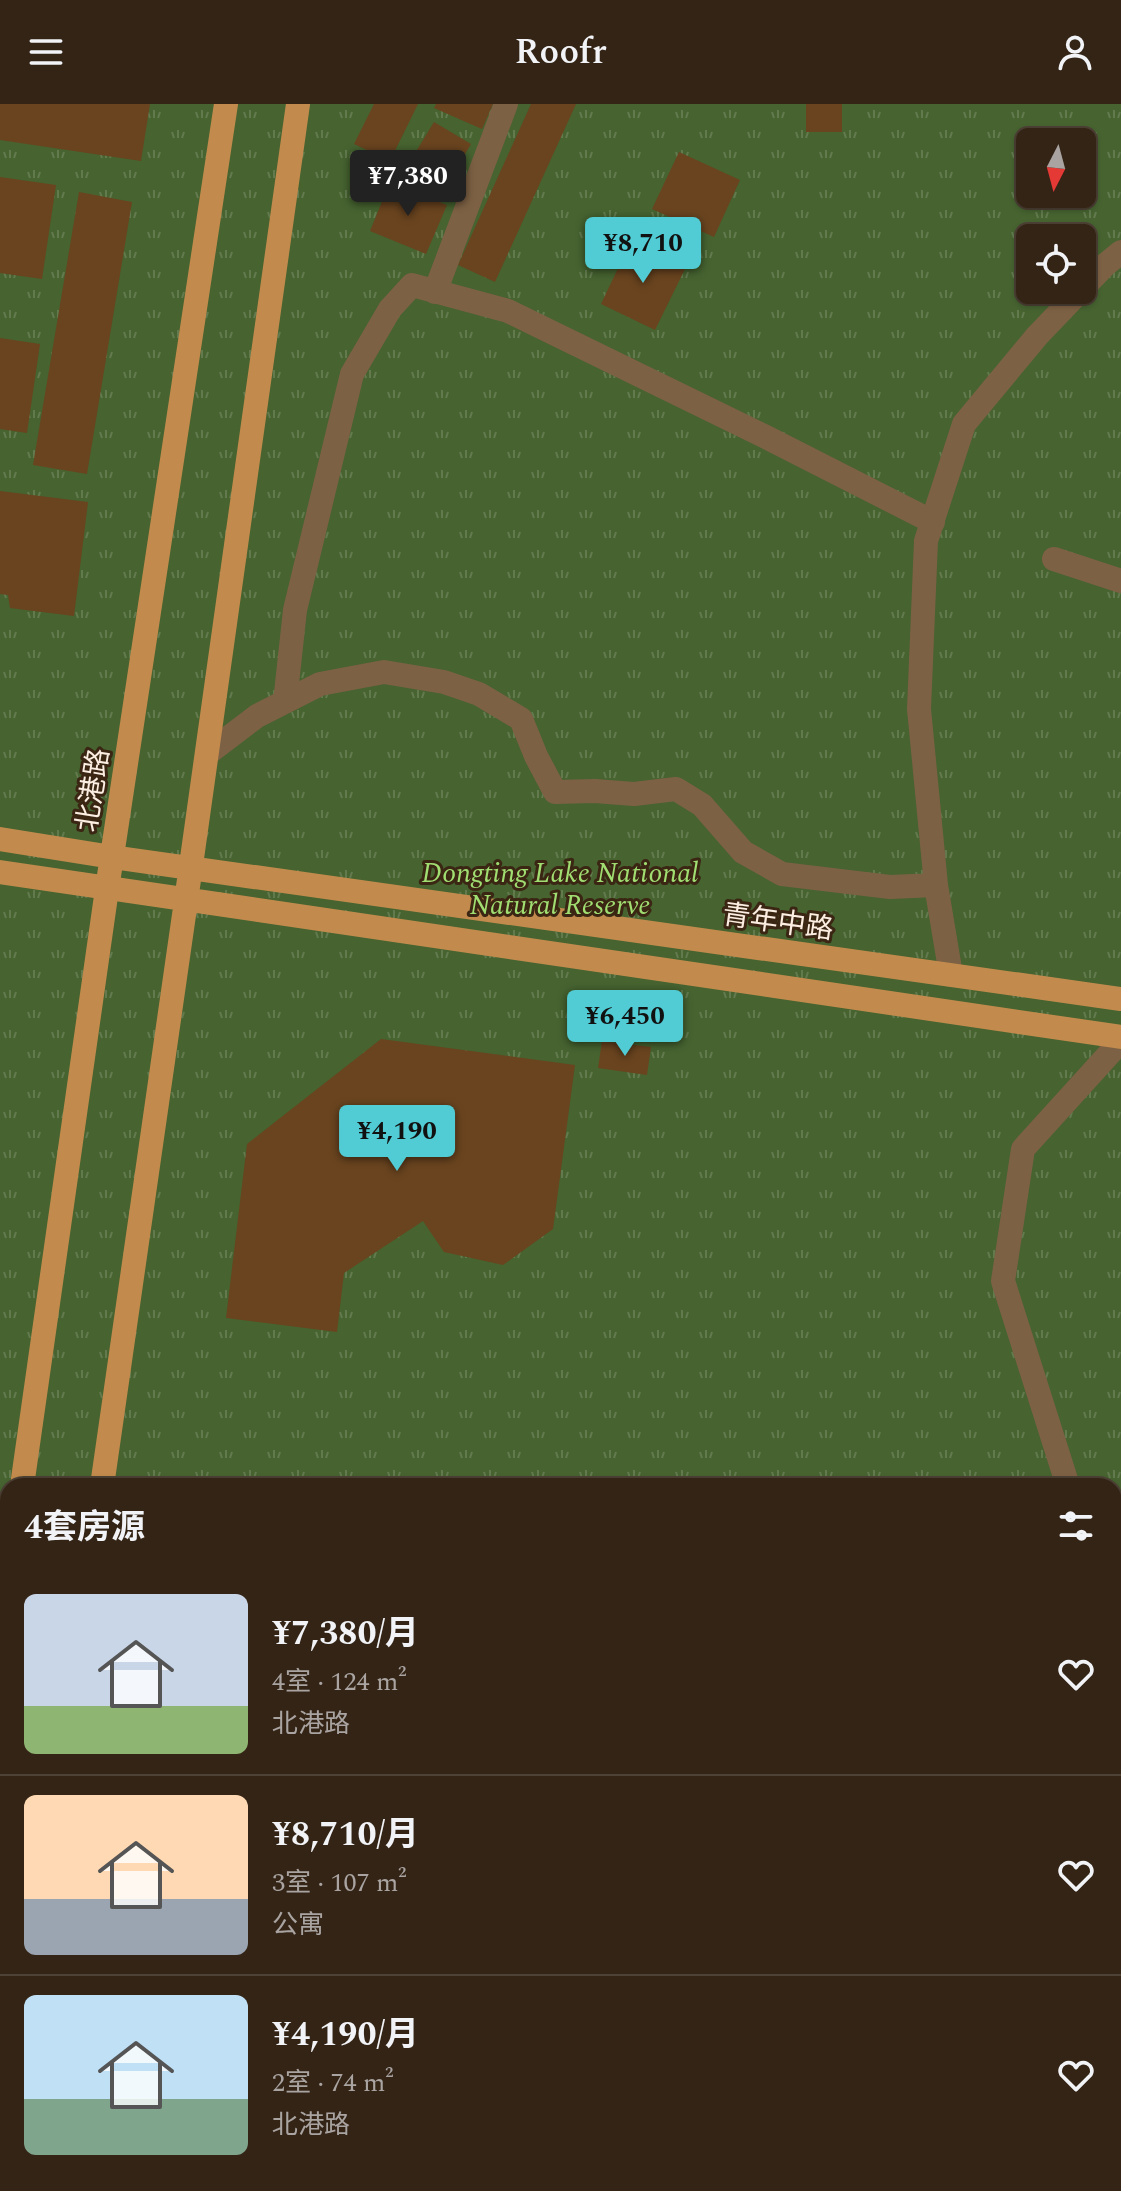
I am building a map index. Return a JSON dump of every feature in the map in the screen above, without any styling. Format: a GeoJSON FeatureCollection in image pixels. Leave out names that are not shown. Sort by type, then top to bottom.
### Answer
{"type":"FeatureCollection","features":[{"type":"Feature","properties":{"kind":"main road","name":"北港路"},"geometry":{"type":"LineString","coordinates":[[23,1478],[107,889],[226,104]]}},
{"type":"Feature","properties":{"kind":"main road"},"geometry":{"type":"LineString","coordinates":[[103,1478],[298,104]]}},
{"type":"Feature","properties":{"kind":"main road","name":"青年中路"},"geometry":{"type":"LineString","coordinates":[[0,839],[1121,999]]}},
{"type":"Feature","properties":{"kind":"main road"},"geometry":{"type":"LineString","coordinates":[[0,872],[1121,1039]]}},
{"type":"Feature","properties":{"kind":"street"},"geometry":{"type":"LineString","coordinates":[[435,292],[506,104]]}},
{"type":"Feature","properties":{"kind":"street"},"geometry":{"type":"LineString","coordinates":[[1096,276],[1121,252]]}},
{"type":"Feature","properties":{"kind":"street"},"geometry":{"type":"LineString","coordinates":[[285,702],[295,610],[352,374],[390,309],[412,285],[508,311],[933,522]]}},
{"type":"Feature","properties":{"kind":"street"},"geometry":{"type":"LineString","coordinates":[[951,975],[936,885],[919,709],[926,541],[964,424],[1068,304]]}},
{"type":"Feature","properties":{"kind":"street"},"geometry":{"type":"LineString","coordinates":[[1054,559],[1121,581]]}},
{"type":"Feature","properties":{"kind":"street"},"geometry":{"type":"LineString","coordinates":[[207,754],[257,716],[320,684],[384,672],[444,682],[479,694],[521,719],[555,792],[634,794],[676,789],[702,805],[743,852],[782,874],[890,887],[936,885]]}},
{"type":"Feature","properties":{"kind":"street"},"geometry":{"type":"LineString","coordinates":[[1065,1478],[1003,1281],[1023,1149],[1121,1039]]}},
{"type":"Feature","properties":{"kind":"green space","name":"Dongting Lake National Natural Reserve"},"geometry":{"type":"Polygon","coordinates":[[[0,104],[1121,104],[1121,1478],[0,1478],[0,104]]]}},
{"type":"Feature","properties":{"kind":"building"},"geometry":{"type":"Polygon","coordinates":[[[0,104],[150,104],[141,161],[0,140],[0,104]]]}},
{"type":"Feature","properties":{"kind":"building"},"geometry":{"type":"Polygon","coordinates":[[[374,104],[418,104],[390,161],[354,144],[374,104]]]}},
{"type":"Feature","properties":{"kind":"building"},"geometry":{"type":"Polygon","coordinates":[[[436,104],[493,104],[482,129],[434,108],[436,104]]]}},
{"type":"Feature","properties":{"kind":"building"},"geometry":{"type":"Polygon","coordinates":[[[531,104],[576,104],[495,282],[458,265],[531,104]]]}},
{"type":"Feature","properties":{"kind":"building"},"geometry":{"type":"Polygon","coordinates":[[[806,104],[842,104],[842,132],[806,132],[806,104]]]}},
{"type":"Feature","properties":{"kind":"building"},"geometry":{"type":"Polygon","coordinates":[[[434,122],[471,144],[443,191],[406,168],[434,122]]]}},
{"type":"Feature","properties":{"kind":"building"},"geometry":{"type":"Polygon","coordinates":[[[679,152],[740,180],[714,237],[652,209],[679,152]]]}},
{"type":"Feature","properties":{"kind":"building"},"geometry":{"type":"Polygon","coordinates":[[[0,177],[56,185],[42,279],[0,273],[0,177]]]}},
{"type":"Feature","properties":{"kind":"building"},"geometry":{"type":"Polygon","coordinates":[[[390,182],[447,205],[426,254],[370,231],[390,182]]]}},
{"type":"Feature","properties":{"kind":"building"},"geometry":{"type":"Polygon","coordinates":[[[79,192],[132,202],[87,474],[33,465],[79,192]]]}},
{"type":"Feature","properties":{"kind":"building"},"geometry":{"type":"Polygon","coordinates":[[[631,241],[686,267],[655,330],[601,304],[631,241]]]}},
{"type":"Feature","properties":{"kind":"building"},"geometry":{"type":"Polygon","coordinates":[[[0,338],[40,344],[27,433],[0,429],[0,338]]]}},
{"type":"Feature","properties":{"kind":"building"},"geometry":{"type":"Polygon","coordinates":[[[0,491],[88,502],[74,616],[10,608],[8,595],[0,594],[0,491]]]}},
{"type":"Feature","properties":{"kind":"building"},"geometry":{"type":"Polygon","coordinates":[[[381,1039],[575,1065],[553,1229],[503,1265],[444,1252],[423,1221],[344,1273],[337,1332],[226,1318],[247,1144],[381,1039]]]}},
{"type":"Feature","properties":{"kind":"building"},"geometry":{"type":"Polygon","coordinates":[[[602,1041],[651,1047],[647,1075],[598,1068],[602,1041]]]}}]}
